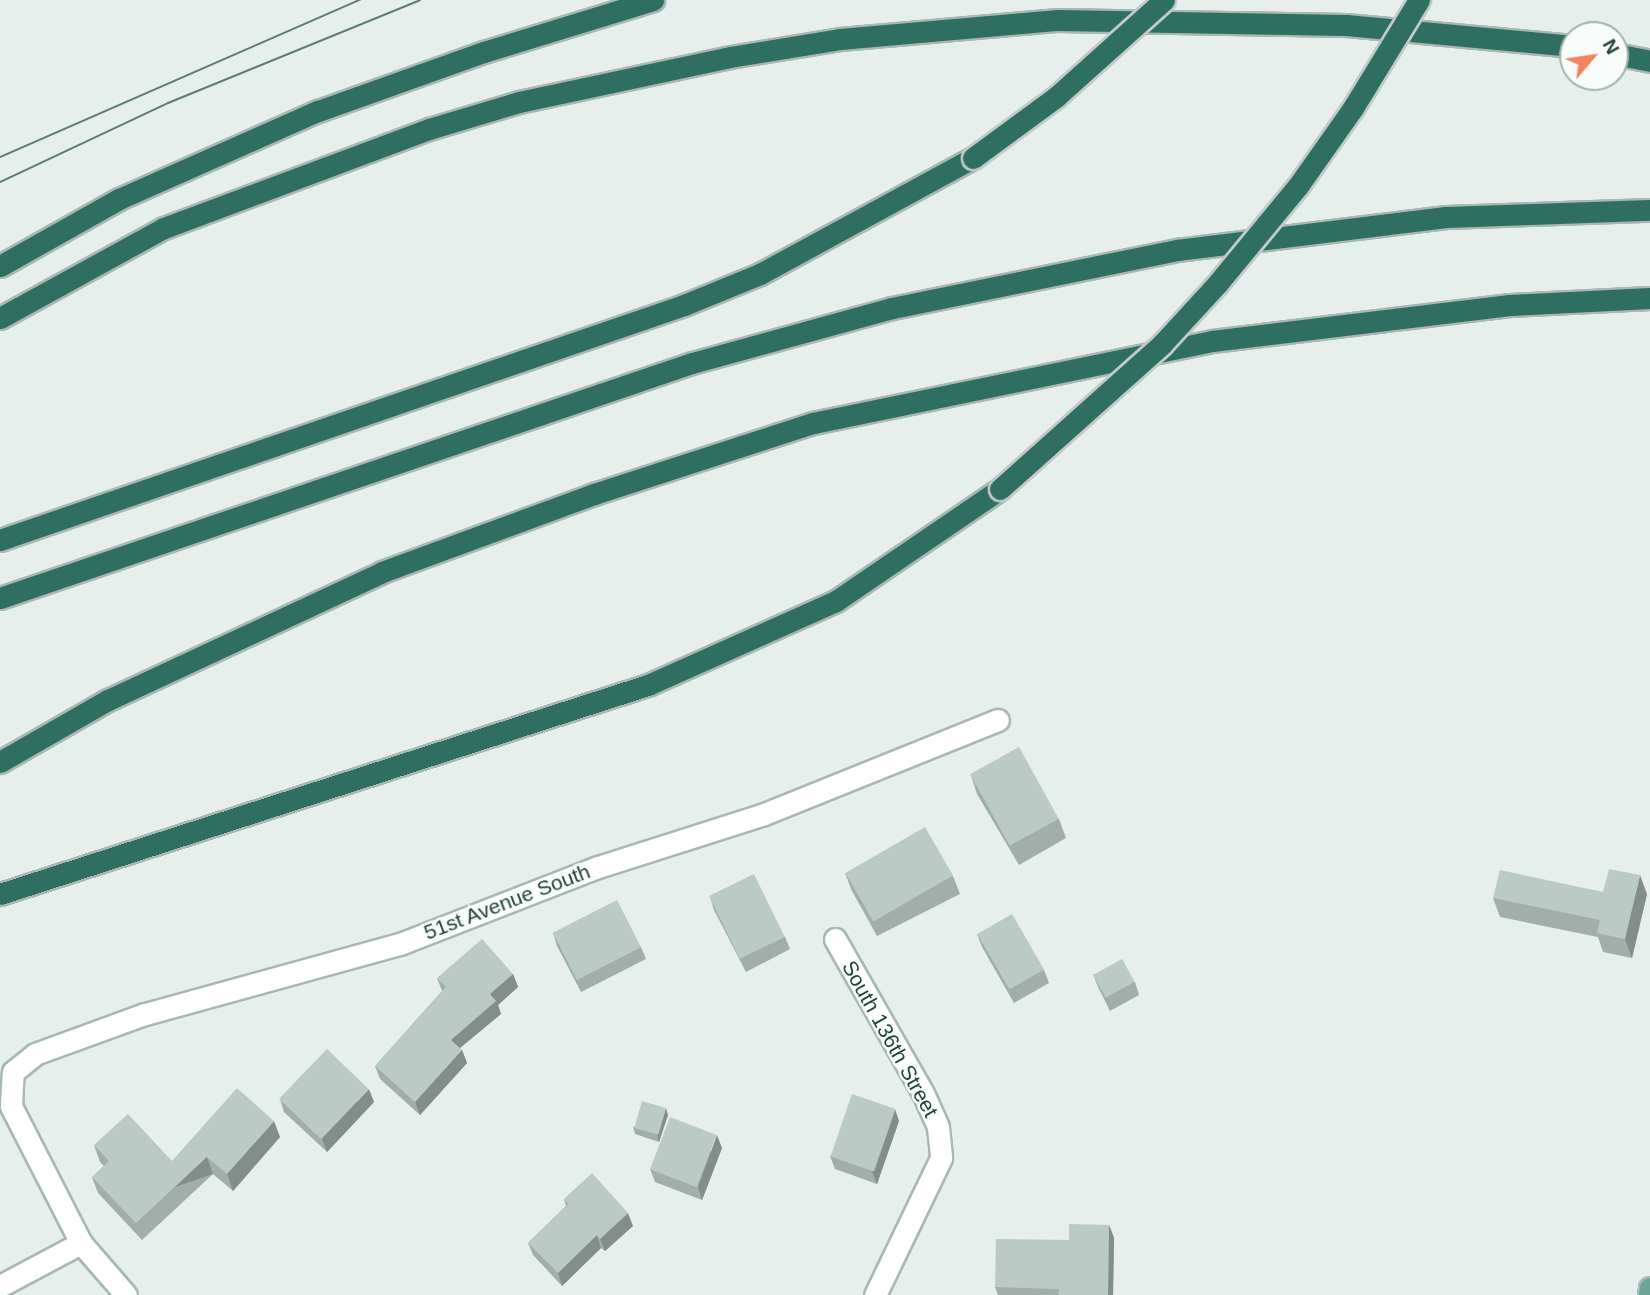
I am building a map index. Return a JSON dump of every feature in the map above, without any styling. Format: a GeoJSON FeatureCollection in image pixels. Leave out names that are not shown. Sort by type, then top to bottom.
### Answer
{"type":"FeatureCollection","features":[{"type":"Feature","properties":{"kind":"highway"},"geometry":{"type":"LineString","coordinates":[[0,266],[119,199],[318,111],[484,52],[653,0]]}},
{"type":"Feature","properties":{"kind":"highway"},"geometry":{"type":"LineString","coordinates":[[0,540],[684,305],[771,268],[972,158],[1056,97],[1164,0]]}},
{"type":"Feature","properties":{"kind":"highway"},"geometry":{"type":"LineString","coordinates":[[0,894],[649,685],[836,601],[1000,489],[1162,344],[1218,283],[1345,119],[1419,0]]}},
{"type":"Feature","properties":{"kind":"highway"},"geometry":{"type":"LineString","coordinates":[[0,318],[164,228],[429,129],[519,102],[730,57],[840,39],[1058,20],[1346,25],[1559,45]]}},
{"type":"Feature","properties":{"kind":"highway"},"geometry":{"type":"LineString","coordinates":[[1629,57],[1650,61]]}},
{"type":"Feature","properties":{"kind":"highway"},"geometry":{"type":"LineString","coordinates":[[0,598],[666,371],[892,308],[1191,248],[1446,217],[1650,210]]}},
{"type":"Feature","properties":{"kind":"highway"},"geometry":{"type":"LineString","coordinates":[[0,762],[108,700],[382,572],[594,494],[813,423],[1212,341],[1510,305],[1650,298]]}},
{"type":"Feature","properties":{"kind":"main road"},"geometry":{"type":"LineString","coordinates":[[1648,1295],[1650,1288]]}},
{"type":"Feature","properties":{"kind":"street","name":"51st Avenue South"},"geometry":{"type":"LineString","coordinates":[[81,1243],[11,1106],[13,1072],[35,1054],[145,1014],[400,944],[598,867],[764,814],[998,720]]}},
{"type":"Feature","properties":{"kind":"street","name":"South 136th Street"},"geometry":{"type":"LineString","coordinates":[[835,939],[923,1093],[938,1127],[941,1158],[875,1295]]}},
{"type":"Feature","properties":{"kind":"street"},"geometry":{"type":"LineString","coordinates":[[0,1286],[81,1243],[126,1295]]}},
{"type":"Feature","properties":{"kind":"building"},"geometry":{"type":"Polygon","coordinates":[[[1019,747],[1059,819],[1010,846],[970,774],[1019,747]]]}},
{"type":"Feature","properties":{"kind":"building"},"geometry":{"type":"Polygon","coordinates":[[[925,827],[953,875],[873,921],[845,873],[925,827]]]}},
{"type":"Feature","properties":{"kind":"building"},"geometry":{"type":"Polygon","coordinates":[[[1609,869],[1640,875],[1625,939],[1597,933],[1600,920],[1493,898],[1500,870],[1603,892],[1609,869]]]}},
{"type":"Feature","properties":{"kind":"building"},"geometry":{"type":"Polygon","coordinates":[[[754,874],[785,937],[740,959],[709,896],[754,874]]]}},
{"type":"Feature","properties":{"kind":"building"},"geometry":{"type":"Polygon","coordinates":[[[617,900],[641,947],[577,980],[553,933],[617,900]]]}},
{"type":"Feature","properties":{"kind":"building"},"geometry":{"type":"Polygon","coordinates":[[[1012,914],[1044,969],[1009,989],[977,934],[1012,914]]]}},
{"type":"Feature","properties":{"kind":"building"},"geometry":{"type":"Polygon","coordinates":[[[482,939],[513,974],[490,994],[496,1001],[451,1040],[462,1050],[415,1102],[375,1066],[446,987],[437,978],[482,939]]]}},
{"type":"Feature","properties":{"kind":"building"},"geometry":{"type":"Polygon","coordinates":[[[1122,959],[1135,982],[1106,998],[1093,975],[1122,959]]]}},
{"type":"Feature","properties":{"kind":"building"},"geometry":{"type":"Polygon","coordinates":[[[327,1049],[369,1089],[321,1139],[279,1099],[327,1049]]]}},
{"type":"Feature","properties":{"kind":"building"},"geometry":{"type":"Polygon","coordinates":[[[237,1088],[274,1121],[227,1174],[207,1157],[136,1223],[92,1177],[109,1161],[94,1145],[128,1114],[172,1161],[237,1088]]]}},
{"type":"Feature","properties":{"kind":"building"},"geometry":{"type":"Polygon","coordinates":[[[852,1094],[895,1109],[874,1171],[831,1156],[852,1094]]]}},
{"type":"Feature","properties":{"kind":"building"},"geometry":{"type":"Polygon","coordinates":[[[642,1101],[666,1108],[658,1135],[634,1128],[642,1101]]]}},
{"type":"Feature","properties":{"kind":"building"},"geometry":{"type":"Polygon","coordinates":[[[670,1117],[717,1135],[697,1187],[650,1169],[670,1117]]]}},
{"type":"Feature","properties":{"kind":"building"},"geometry":{"type":"Polygon","coordinates":[[[592,1173],[628,1213],[600,1239],[597,1235],[558,1273],[528,1243],[568,1204],[564,1199],[592,1173]]]}},
{"type":"Feature","properties":{"kind":"building"},"geometry":{"type":"Polygon","coordinates":[[[1069,1224],[1109,1225],[1108,1295],[1058,1295],[1059,1289],[995,1287],[996,1239],[1069,1240],[1069,1224]]]}},
{"type":"Feature","properties":{"kind":"tram line"},"geometry":{"type":"LineString","coordinates":[[0,157],[360,0]]}},
{"type":"Feature","properties":{"kind":"tram line"},"geometry":{"type":"LineString","coordinates":[[0,182],[168,103],[420,0]]}}]}
